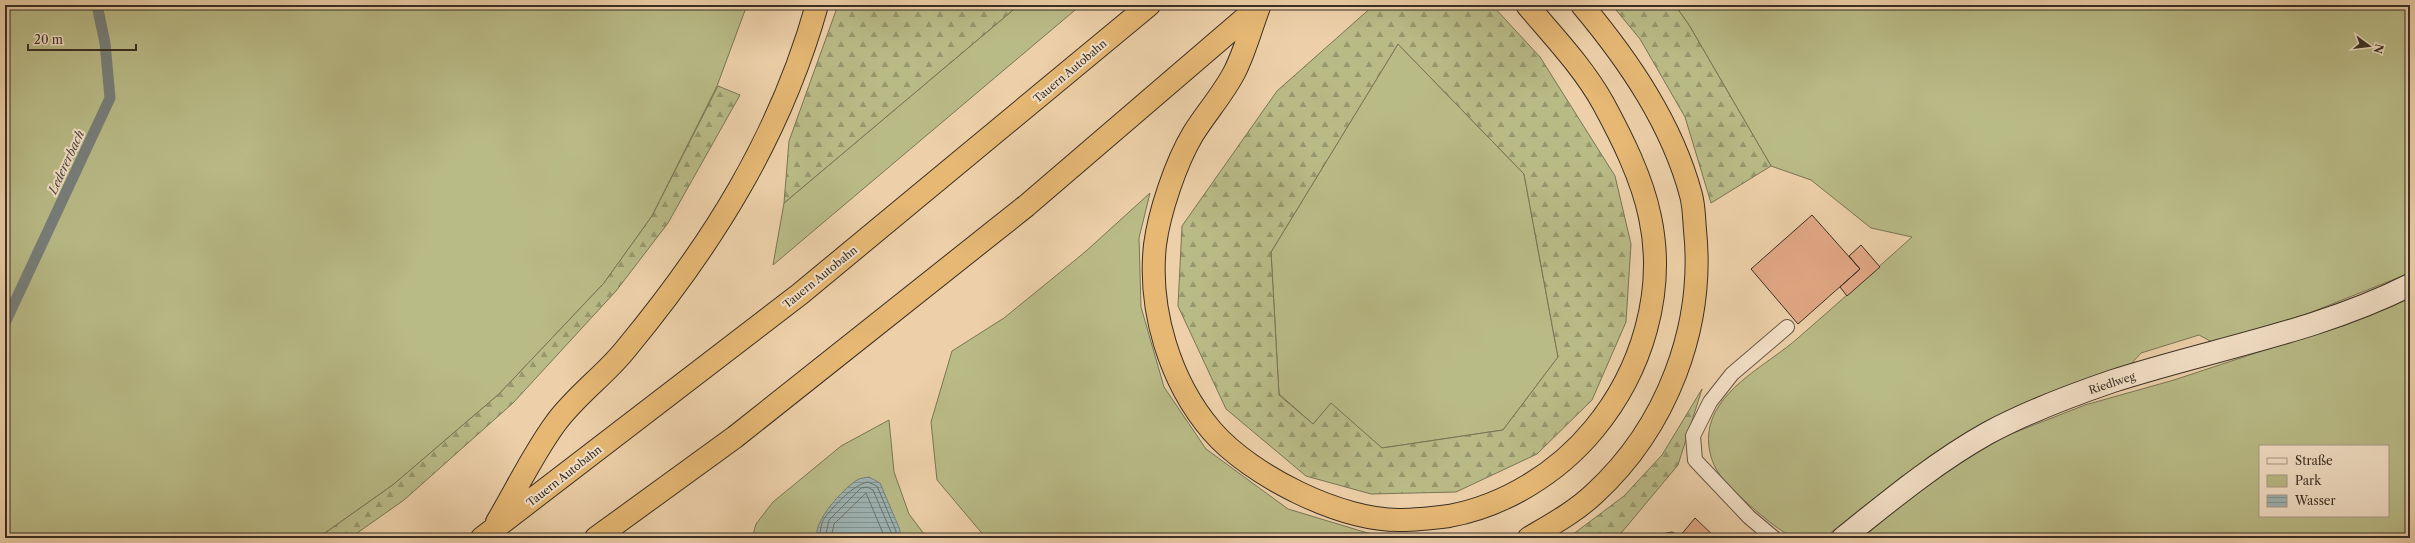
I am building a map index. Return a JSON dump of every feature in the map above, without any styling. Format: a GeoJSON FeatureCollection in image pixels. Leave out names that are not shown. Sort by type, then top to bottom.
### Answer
{"type":"FeatureCollection","features":[{"type":"Feature","properties":{"kind":"highway"},"geometry":{"type":"LineString","coordinates":[[486,535],[556,423],[624,352],[675,287],[724,217],[756,160],[782,105],[808,38],[817,5]]}},
{"type":"Feature","properties":{"kind":"highway","name":"Tauern Autobahn"},"geometry":{"type":"LineString","coordinates":[[486,535],[800,294],[1149,5]]}},
{"type":"Feature","properties":{"kind":"highway"},"geometry":{"type":"LineString","coordinates":[[1260,6],[1235,72],[1190,138],[1167,194],[1156,245],[1156,302],[1168,353],[1187,397],[1213,433],[1249,464],[1294,492],[1346,511],[1398,520],[1450,515],[1499,501],[1542,478],[1582,444],[1612,407],[1632,369],[1648,325],[1656,265],[1650,217],[1635,169],[1602,101],[1570,57],[1527,5]]}},
{"type":"Feature","properties":{"kind":"highway"},"geometry":{"type":"LineString","coordinates":[[1528,538],[1558,521],[1593,495],[1624,463],[1648,428],[1664,399],[1680,362],[1691,327],[1697,284],[1697,251],[1691,196],[1676,150],[1654,104],[1606,34],[1582,5]]}},
{"type":"Feature","properties":{"kind":"highway"},"geometry":{"type":"LineString","coordinates":[[596,538],[735,437],[1026,206],[1260,6]]}},
{"type":"Feature","properties":{"kind":"street","name":"Riedlweg"},"geometry":{"type":"LineString","coordinates":[[1842,538],[1926,473],[1976,441],[1989,433],[2047,407],[2113,381],[2230,348],[2340,314],[2410,285]]}},
{"type":"Feature","properties":{"kind":"lane"},"geometry":{"type":"LineString","coordinates":[[1774,538],[1749,517],[1695,460],[1693,436],[1710,402],[1732,374],[1787,327]]}},
{"type":"Feature","properties":{"kind":"green space"},"geometry":{"type":"Polygon","coordinates":[[[5,5],[747,5],[717,86],[652,216],[604,283],[499,394],[394,484],[318,538],[5,538],[5,5]]]}},
{"type":"Feature","properties":{"kind":"green space"},"geometry":{"type":"Polygon","coordinates":[[[838,5],[1019,5],[784,203],[789,141],[838,5]]]}},
{"type":"Feature","properties":{"kind":"green space"},"geometry":{"type":"Polygon","coordinates":[[[1019,5],[1081,5],[773,265],[784,203],[1019,5]]]}},
{"type":"Feature","properties":{"kind":"green space"},"geometry":{"type":"Polygon","coordinates":[[[1374,5],[1492,5],[1540,57],[1615,176],[1631,244],[1626,322],[1592,400],[1537,454],[1456,492],[1371,494],[1306,476],[1226,409],[1178,306],[1182,226],[1277,91],[1374,5]],[[1398,44],[1271,252],[1279,395],[1313,424],[1331,403],[1382,448],[1503,430],[1558,357],[1524,174],[1398,44]]]}},
{"type":"Feature","properties":{"kind":"green space"},"geometry":{"type":"Polygon","coordinates":[[[1612,5],[1675,5],[1689,25],[1771,166],[1711,203],[1685,117],[1640,39],[1612,5]]]}},
{"type":"Feature","properties":{"kind":"green space"},"geometry":{"type":"Polygon","coordinates":[[[1675,5],[2410,5],[2410,273],[2307,314],[2212,342],[2199,335],[2141,353],[2131,364],[2063,387],[1989,421],[1901,477],[1829,534],[1813,539],[1796,538],[1779,529],[1756,511],[1733,490],[1717,470],[1711,458],[1708,439],[1710,426],[1715,412],[1734,388],[1798,338],[1912,237],[1871,228],[1811,180],[1771,166],[1689,25],[1675,5]]]}},
{"type":"Feature","properties":{"kind":"green space"},"geometry":{"type":"Polygon","coordinates":[[[1398,44],[1524,174],[1558,357],[1503,430],[1382,448],[1331,404],[1313,424],[1279,394],[1271,252],[1398,44]]]}},
{"type":"Feature","properties":{"kind":"green space"},"geometry":{"type":"Polygon","coordinates":[[[718,86],[740,95],[668,223],[616,291],[513,403],[404,500],[350,538],[318,538],[394,484],[499,394],[604,283],[652,216],[718,86]]]}},
{"type":"Feature","properties":{"kind":"green space"},"geometry":{"type":"Polygon","coordinates":[[[1150,193],[1139,238],[1141,307],[1164,387],[1206,449],[1288,509],[1371,534],[1361,538],[986,538],[937,480],[931,422],[952,351],[1004,318],[1085,252],[1150,193]]]}},
{"type":"Feature","properties":{"kind":"green space"},"geometry":{"type":"Polygon","coordinates":[[[2410,296],[2410,538],[1863,538],[1909,496],[1998,439],[2085,405],[2174,380],[2301,338],[2410,296]]]}},
{"type":"Feature","properties":{"kind":"green space"},"geometry":{"type":"Polygon","coordinates":[[[1702,389],[1678,465],[1617,538],[1568,538],[1624,496],[1662,455],[1702,389]]]}},
{"type":"Feature","properties":{"kind":"green space"},"geometry":{"type":"Polygon","coordinates":[[[889,420],[894,472],[909,514],[927,538],[752,538],[756,524],[773,502],[841,446],[889,420]]]}},
{"type":"Feature","properties":{"kind":"water"},"geometry":{"type":"Polygon","coordinates":[[[869,477],[880,483],[900,530],[900,538],[817,538],[817,531],[820,523],[830,506],[851,484],[861,478],[869,477]]]}},
{"type":"Feature","properties":{"kind":"building"},"geometry":{"type":"Polygon","coordinates":[[[1812,215],[1860,269],[1798,324],[1751,269],[1812,215]]]}},
{"type":"Feature","properties":{"kind":"building"},"geometry":{"type":"Polygon","coordinates":[[[1861,245],[1880,267],[1847,296],[1840,287],[1860,269],[1849,256],[1861,245]]]}},
{"type":"Feature","properties":{"kind":"building"},"geometry":{"type":"Polygon","coordinates":[[[1695,518],[1716,538],[1659,538],[1662,534],[1672,532],[1680,536],[1695,518]]]}},
{"type":"Feature","properties":{"kind":"waterway","name":"Ledererbach"},"geometry":{"type":"LineString","coordinates":[[5,323],[110,98],[105,43],[97,5]]}}]}
